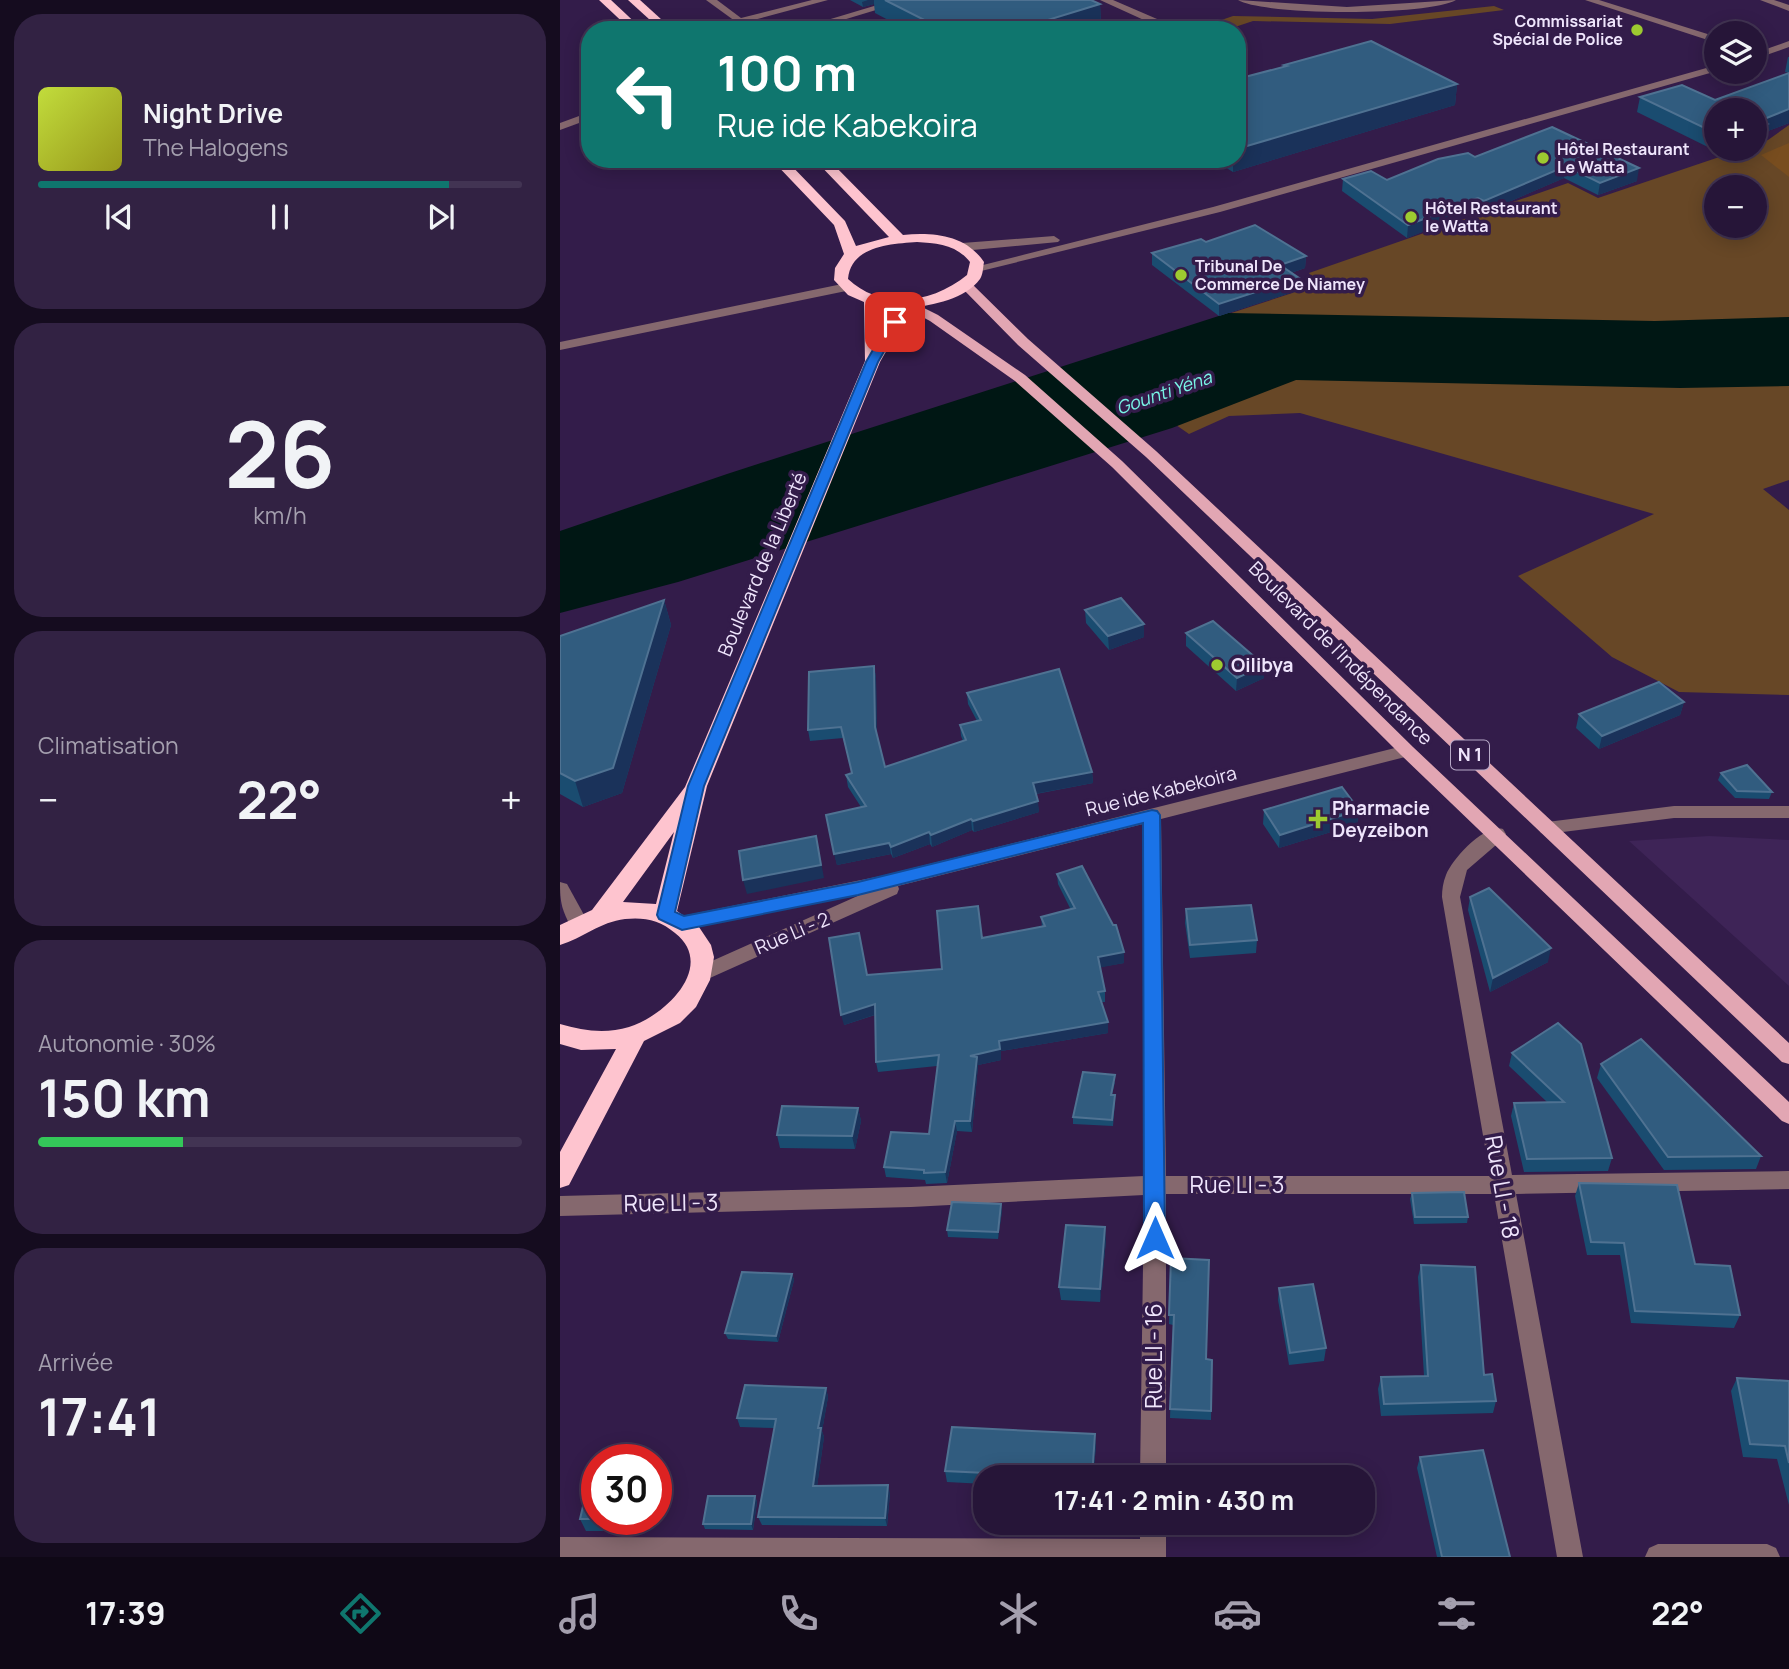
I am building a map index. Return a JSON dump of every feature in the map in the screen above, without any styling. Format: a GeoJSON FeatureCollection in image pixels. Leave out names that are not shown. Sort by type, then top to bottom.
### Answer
{"type":"FeatureCollection","features":[{"type":"Feature","properties":{"kind":"highway"},"geometry":{"type":"LineString","coordinates":[[604,0],[628,21]]}},
{"type":"Feature","properties":{"kind":"highway"},"geometry":{"type":"LineString","coordinates":[[633,0],[658,21]]}},
{"type":"Feature","properties":{"kind":"highway"},"geometry":{"type":"LineString","coordinates":[[786,168],[840,224],[852,255]]}},
{"type":"Feature","properties":{"kind":"highway"},"geometry":{"type":"LineString","coordinates":[[829,168],[899,239]]}},
{"type":"Feature","properties":{"kind":"highway"},"geometry":{"type":"LineString","coordinates":[[899,239],[934,239],[962,247],[974,257],[978,268],[966,285],[940,298],[906,303],[871,299],[847,288],[841,280],[840,271],[852,255],[865,247],[899,239]]}},
{"type":"Feature","properties":{"kind":"highway","name":"Boulevard de la Liberté"},"geometry":{"type":"LineString","coordinates":[[871,299],[872,362]]}},
{"type":"Feature","properties":{"kind":"highway","name":"Boulevard de la Liberté"},"geometry":{"type":"LineString","coordinates":[[674,919],[696,786],[872,362],[906,303]]}},
{"type":"Feature","properties":{"kind":"highway","name":"Boulevard de la Liberté"},"geometry":{"type":"LineString","coordinates":[[601,915],[696,786]]}},
{"type":"Feature","properties":{"kind":"highway"},"geometry":{"type":"LineString","coordinates":[[560,1034],[572,1040],[602,1042],[635,1036],[658,1025],[678,1010],[693,993],[701,974],[703,954],[696,937],[674,919],[645,910],[601,915],[569,930]]}},
{"type":"Feature","properties":{"kind":"highway"},"geometry":{"type":"LineString","coordinates":[[560,1177],[635,1036]]}},
{"type":"Feature","properties":{"kind":"main road","name":"Boulevard de l'Indépendance"},"geometry":{"type":"LineString","coordinates":[[966,285],[1023,342],[1151,454],[1789,1056]]}},
{"type":"Feature","properties":{"kind":"main road","name":"Boulevard de l'Indépendance"},"geometry":{"type":"LineString","coordinates":[[906,303],[934,318],[1020,377],[1117,464],[1408,751],[1789,1115]]}},
{"type":"Feature","properties":{"kind":"street"},"geometry":{"type":"LineString","coordinates":[[711,0],[739,21],[823,0]]}},
{"type":"Feature","properties":{"kind":"street"},"geometry":{"type":"LineString","coordinates":[[776,0],[793,8]]}},
{"type":"Feature","properties":{"kind":"street"},"geometry":{"type":"LineString","coordinates":[[830,21],[904,0]]}},
{"type":"Feature","properties":{"kind":"street"},"geometry":{"type":"LineString","coordinates":[[1105,0],[1153,21]]}},
{"type":"Feature","properties":{"kind":"street"},"geometry":{"type":"LineString","coordinates":[[1243,0],[1286,7],[1373,9],[1451,0]]}},
{"type":"Feature","properties":{"kind":"street"},"geometry":{"type":"LineString","coordinates":[[1590,0],[1704,36]]}},
{"type":"Feature","properties":{"kind":"street"},"geometry":{"type":"LineString","coordinates":[[1765,0],[1789,8]]}},
{"type":"Feature","properties":{"kind":"street"},"geometry":{"type":"LineString","coordinates":[[1767,51],[1789,44]]}},
{"type":"Feature","properties":{"kind":"street"},"geometry":{"type":"LineString","coordinates":[[978,268],[1100,236],[1216,210],[1704,72]]}},
{"type":"Feature","properties":{"kind":"street"},"geometry":{"type":"LineString","coordinates":[[560,127],[581,119]]}},
{"type":"Feature","properties":{"kind":"street"},"geometry":{"type":"LineString","coordinates":[[962,247],[1100,236]]}},
{"type":"Feature","properties":{"kind":"street"},"geometry":{"type":"LineString","coordinates":[[560,346],[847,288]]}},
{"type":"Feature","properties":{"kind":"street","name":"Rue ide Kabekoira"},"geometry":{"type":"LineString","coordinates":[[925,872],[1408,751]]}},
{"type":"Feature","properties":{"kind":"street"},"geometry":{"type":"LineString","coordinates":[[1548,828],[1674,812],[1789,812]]}},
{"type":"Feature","properties":{"kind":"street","name":"Rue LI - 16"},"geometry":{"type":"LineString","coordinates":[[1152,815],[1155,1185],[1153,1465]]}},
{"type":"Feature","properties":{"kind":"street","name":"Rue LI - 18"},"geometry":{"type":"LineString","coordinates":[[1497,834],[1466,857],[1457,869],[1452,881],[1451,897],[1570,1557]]}},
{"type":"Feature","properties":{"kind":"street","name":"Rue Li - 2"},"geometry":{"type":"LineString","coordinates":[[674,919],[925,872]]}},
{"type":"Feature","properties":{"kind":"street","name":"Rue Li - 2"},"geometry":{"type":"LineString","coordinates":[[701,974],[925,872]]}},
{"type":"Feature","properties":{"kind":"street"},"geometry":{"type":"LineString","coordinates":[[560,889],[569,930]]}},
{"type":"Feature","properties":{"kind":"street","name":"Rue LI - 3"},"geometry":{"type":"LineString","coordinates":[[560,1206],[911,1198],[1155,1185],[1501,1185],[1789,1180]]}},
{"type":"Feature","properties":{"kind":"street"},"geometry":{"type":"LineString","coordinates":[[560,1550],[1153,1555],[1153,1535]]}},
{"type":"Feature","properties":{"kind":"street"},"geometry":{"type":"LineString","coordinates":[[1658,1557],[1767,1557]]}},
{"type":"Feature","properties":{"kind":"shaded area"},"geometry":{"type":"Polygon","coordinates":[[[1494,6],[1504,10],[1390,24],[1219,21],[1233,16],[1372,19],[1494,6]]]}},
{"type":"Feature","properties":{"kind":"shaded area"},"geometry":{"type":"Polygon","coordinates":[[[1789,125],[1789,480],[1763,489],[1789,510],[1789,695],[1679,692],[1612,657],[1518,576],[1654,514],[1300,413],[1229,416],[1189,434],[1084,361],[1317,285],[1309,273],[1568,183],[1598,198],[1707,161],[1767,161],[1767,140],[1789,125]]]}},
{"type":"Feature","properties":{"kind":"shaded area"},"geometry":{"type":"Polygon","coordinates":[[[1789,143],[1789,177],[1767,160],[1767,152],[1789,143]]]}},
{"type":"Feature","properties":{"kind":"shaded area"},"geometry":{"type":"Polygon","coordinates":[[[1709,836],[1789,840],[1789,986],[1629,841],[1709,836]]]}},
{"type":"Feature","properties":{"kind":"water","name":"Gounti Yéna"},"geometry":{"type":"Polygon","coordinates":[[[1228,313],[1655,321],[1789,317],[1789,386],[1680,388],[1296,380],[1172,428],[678,582],[560,613],[560,531],[727,474],[1228,313]]]}},
{"type":"Feature","properties":{"kind":"building"},"geometry":{"type":"Polygon","coordinates":[[[885,0],[1091,0],[1100,4],[1044,21],[926,21],[885,0]]]}},
{"type":"Feature","properties":{"kind":"building"},"geometry":{"type":"Polygon","coordinates":[[[1371,41],[1457,84],[1246,146],[1246,77],[1287,66],[1284,65],[1371,41]]]}},
{"type":"Feature","properties":{"kind":"building"},"geometry":{"type":"Polygon","coordinates":[[[1789,73],[1789,109],[1767,118],[1767,98],[1720,98],[1759,84],[1767,84],[1767,81],[1789,73]]]}},
{"type":"Feature","properties":{"kind":"building"},"geometry":{"type":"Polygon","coordinates":[[[1682,85],[1711,98],[1704,98],[1704,128],[1640,97],[1682,85]]]}},
{"type":"Feature","properties":{"kind":"building"},"geometry":{"type":"Polygon","coordinates":[[[1552,127],[1639,168],[1600,183],[1566,166],[1484,201],[1478,198],[1408,225],[1343,179],[1371,171],[1387,180],[1438,159],[1468,153],[1475,157],[1552,127]]]}},
{"type":"Feature","properties":{"kind":"building"},"geometry":{"type":"Polygon","coordinates":[[[1255,225],[1306,256],[1280,265],[1299,278],[1219,304],[1152,253],[1201,239],[1206,242],[1255,225]]]}},
{"type":"Feature","properties":{"kind":"building"},"geometry":{"type":"Polygon","coordinates":[[[1121,598],[1144,624],[1108,636],[1085,610],[1121,598]]]}},
{"type":"Feature","properties":{"kind":"building"},"geometry":{"type":"Polygon","coordinates":[[[664,600],[613,768],[575,781],[560,773],[560,636],[664,600]]]}},
{"type":"Feature","properties":{"kind":"building"},"geometry":{"type":"Polygon","coordinates":[[[1213,621],[1264,665],[1237,678],[1186,633],[1213,621]]]}},
{"type":"Feature","properties":{"kind":"building"},"geometry":{"type":"Polygon","coordinates":[[[874,666],[875,727],[885,767],[966,740],[960,725],[981,720],[967,693],[1059,669],[1092,772],[1033,783],[1038,801],[973,821],[971,819],[931,835],[929,832],[891,847],[889,843],[834,854],[826,815],[866,806],[846,775],[852,773],[841,727],[808,730],[809,672],[874,666]]]}},
{"type":"Feature","properties":{"kind":"building"},"geometry":{"type":"Polygon","coordinates":[[[1659,682],[1684,702],[1602,736],[1579,714],[1659,682]]]}},
{"type":"Feature","properties":{"kind":"building"},"geometry":{"type":"Polygon","coordinates":[[[1747,765],[1772,792],[1737,791],[1721,773],[1747,765]]]}},
{"type":"Feature","properties":{"kind":"building"},"geometry":{"type":"Polygon","coordinates":[[[1342,787],[1359,810],[1280,835],[1264,810],[1342,787]]]}},
{"type":"Feature","properties":{"kind":"building"},"geometry":{"type":"Polygon","coordinates":[[[816,836],[821,865],[743,880],[739,851],[816,836]]]}},
{"type":"Feature","properties":{"kind":"building"},"geometry":{"type":"Polygon","coordinates":[[[1082,866],[1113,925],[1116,925],[1124,952],[1098,957],[1105,991],[1098,992],[1108,1022],[999,1041],[1000,1049],[970,1056],[977,1057],[970,1121],[955,1121],[945,1172],[924,1173],[924,1170],[884,1167],[891,1132],[929,1134],[939,1055],[876,1062],[875,1004],[841,1015],[829,938],[859,933],[867,975],[942,969],[937,911],[978,906],[982,938],[1045,926],[1041,917],[1075,908],[1057,874],[1082,866]]]}},
{"type":"Feature","properties":{"kind":"building"},"geometry":{"type":"Polygon","coordinates":[[[1489,888],[1551,948],[1493,978],[1470,897],[1489,888]]]}},
{"type":"Feature","properties":{"kind":"building"},"geometry":{"type":"Polygon","coordinates":[[[1251,905],[1257,940],[1190,945],[1186,909],[1251,905]]]}},
{"type":"Feature","properties":{"kind":"building"},"geometry":{"type":"Polygon","coordinates":[[[1558,1023],[1581,1044],[1612,1158],[1527,1159],[1514,1103],[1564,1102],[1512,1053],[1558,1023]]]}},
{"type":"Feature","properties":{"kind":"building"},"geometry":{"type":"Polygon","coordinates":[[[1641,1039],[1761,1156],[1668,1157],[1601,1064],[1641,1039]]]}},
{"type":"Feature","properties":{"kind":"building"},"geometry":{"type":"Polygon","coordinates":[[[1083,1072],[1115,1075],[1111,1095],[1115,1095],[1112,1120],[1073,1117],[1083,1072]]]}},
{"type":"Feature","properties":{"kind":"building"},"geometry":{"type":"Polygon","coordinates":[[[782,1106],[858,1108],[852,1136],[777,1135],[782,1106]]]}},
{"type":"Feature","properties":{"kind":"building"},"geometry":{"type":"Polygon","coordinates":[[[1579,1183],[1677,1185],[1695,1264],[1730,1266],[1740,1315],[1635,1311],[1624,1243],[1591,1242],[1579,1183]]]}},
{"type":"Feature","properties":{"kind":"building"},"geometry":{"type":"Polygon","coordinates":[[[1464,1192],[1468,1217],[1415,1217],[1412,1193],[1464,1192]]]}},
{"type":"Feature","properties":{"kind":"building"},"geometry":{"type":"Polygon","coordinates":[[[952,1202],[1001,1204],[998,1232],[947,1230],[952,1202]]]}},
{"type":"Feature","properties":{"kind":"building"},"geometry":{"type":"Polygon","coordinates":[[[1066,1225],[1105,1227],[1100,1289],[1059,1287],[1066,1225]]]}},
{"type":"Feature","properties":{"kind":"building"},"geometry":{"type":"Polygon","coordinates":[[[1171,1258],[1209,1260],[1206,1359],[1212,1360],[1211,1411],[1170,1409],[1174,1315],[1169,1315],[1171,1258]]]}},
{"type":"Feature","properties":{"kind":"building"},"geometry":{"type":"Polygon","coordinates":[[[1421,1265],[1475,1267],[1484,1375],[1492,1374],[1496,1401],[1384,1404],[1381,1377],[1428,1376],[1421,1265]]]}},
{"type":"Feature","properties":{"kind":"building"},"geometry":{"type":"Polygon","coordinates":[[[742,1272],[792,1274],[776,1336],[725,1333],[742,1272]]]}},
{"type":"Feature","properties":{"kind":"building"},"geometry":{"type":"Polygon","coordinates":[[[1313,1284],[1326,1348],[1290,1353],[1279,1288],[1313,1284]]]}},
{"type":"Feature","properties":{"kind":"building"},"geometry":{"type":"Polygon","coordinates":[[[1737,1378],[1789,1381],[1789,1463],[1785,1446],[1750,1444],[1737,1378]]]}},
{"type":"Feature","properties":{"kind":"building"},"geometry":{"type":"Polygon","coordinates":[[[745,1385],[826,1388],[818,1428],[821,1428],[813,1486],[888,1485],[885,1518],[758,1517],[776,1419],[737,1418],[745,1385]]]}},
{"type":"Feature","properties":{"kind":"building"},"geometry":{"type":"Polygon","coordinates":[[[952,1427],[1095,1434],[1093,1465],[973,1465],[973,1472],[945,1471],[952,1427]]]}},
{"type":"Feature","properties":{"kind":"building"},"geometry":{"type":"Polygon","coordinates":[[[1483,1450],[1510,1557],[1442,1557],[1420,1457],[1483,1450]]]}},
{"type":"Feature","properties":{"kind":"building"},"geometry":{"type":"Polygon","coordinates":[[[708,1496],[755,1496],[751,1524],[703,1524],[708,1496]]]}},
{"type":"Feature","properties":{"kind":"place","name":"Commissariat Spécial de Police"},"geometry":{"type":"Point","coordinates":[1637,30]}},
{"type":"Feature","properties":{"kind":"place","name":"Hôtel Restaurant Le Watta"},"geometry":{"type":"Point","coordinates":[1543,158]}},
{"type":"Feature","properties":{"kind":"place","name":"Hôtel Restaurant le Watta"},"geometry":{"type":"Point","coordinates":[1411,217]}},
{"type":"Feature","properties":{"kind":"place","name":"Tribunal De Commerce De Niamey"},"geometry":{"type":"Point","coordinates":[1181,275]}},
{"type":"Feature","properties":{"kind":"place","name":"Oilibya"},"geometry":{"type":"Point","coordinates":[1217,665]}},
{"type":"Feature","properties":{"kind":"place","name":"Pharmacie Deyzeibon"},"geometry":{"type":"Point","coordinates":[1318,819]}},
{"type":"Feature","properties":{"kind":"route"},"geometry":{"type":"LineString","coordinates":[[895,322],[872,362],[696,786],[666,915],[682,923],[858,888],[1152,815],[1155,1238]]}}]}
